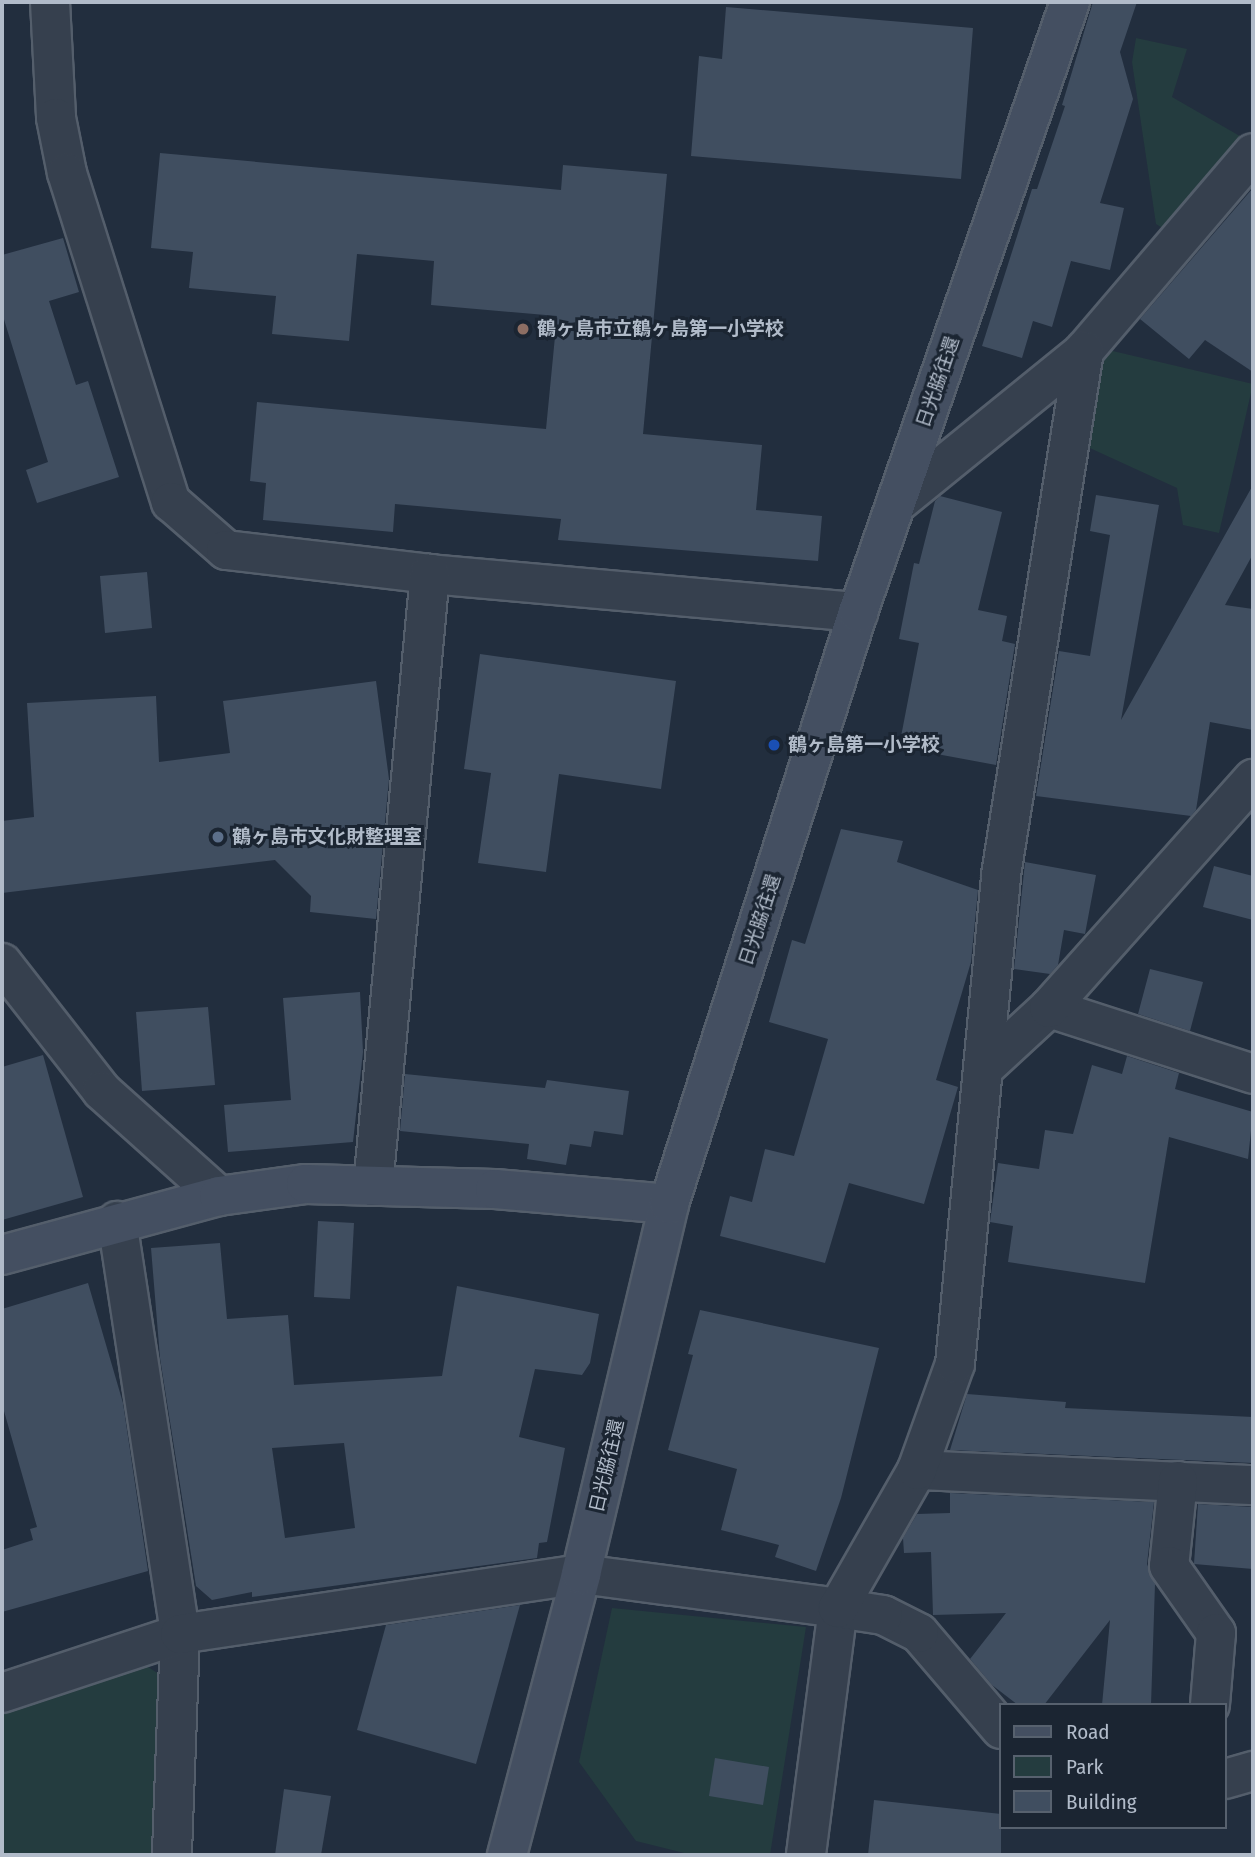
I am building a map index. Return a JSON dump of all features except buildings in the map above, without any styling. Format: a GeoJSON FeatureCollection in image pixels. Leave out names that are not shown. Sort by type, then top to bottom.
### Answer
{"type":"FeatureCollection","features":[{"type":"Feature","properties":{"kind":"street"},"geometry":{"type":"LineString","coordinates":[[50,2],[56,118],[67,173],[171,502],[226,550],[430,575],[858,612]]}},
{"type":"Feature","properties":{"kind":"street","name":"日光脇往還"},"geometry":{"type":"LineString","coordinates":[[507,1855],[581,1574],[669,1204],[858,612],[1070,2]]}},
{"type":"Feature","properties":{"kind":"street"},"geometry":{"type":"LineString","coordinates":[[896,504],[1084,351],[1253,153]]}},
{"type":"Feature","properties":{"kind":"street"},"geometry":{"type":"LineString","coordinates":[[806,1855],[838,1608],[917,1470],[955,1364],[985,1067],[1000,876],[1084,351]]}},
{"type":"Feature","properties":{"kind":"street"},"geometry":{"type":"LineString","coordinates":[[373,1186],[430,575]]}},
{"type":"Feature","properties":{"kind":"street"},"geometry":{"type":"LineString","coordinates":[[985,1067],[1049,1009],[1253,779]]}},
{"type":"Feature","properties":{"kind":"street"},"geometry":{"type":"LineString","coordinates":[[2,963],[102,1091],[219,1196]]}},
{"type":"Feature","properties":{"kind":"street"},"geometry":{"type":"LineString","coordinates":[[1049,1009],[1253,1074]]}},
{"type":"Feature","properties":{"kind":"street"},"geometry":{"type":"LineString","coordinates":[[2,1255],[117,1221],[219,1196],[306,1184],[495,1189],[669,1204]]}},
{"type":"Feature","properties":{"kind":"street"},"geometry":{"type":"LineString","coordinates":[[117,1221],[180,1634],[172,1855]]}},
{"type":"Feature","properties":{"kind":"street"},"geometry":{"type":"LineString","coordinates":[[917,1470],[1253,1485]]}},
{"type":"Feature","properties":{"kind":"street"},"geometry":{"type":"LineString","coordinates":[[1178,1481],[1169,1566],[1216,1633],[1210,1703]]}},
{"type":"Feature","properties":{"kind":"street"},"geometry":{"type":"LineString","coordinates":[[2,1693],[180,1634],[581,1574],[883,1615],[919,1633],[1000,1729]]}},
{"type":"Feature","properties":{"kind":"street"},"geometry":{"type":"LineString","coordinates":[[1227,1778],[1253,1771]]}},
{"type":"Feature","properties":{"kind":"green space"},"geometry":{"type":"Polygon","coordinates":[[[1136,38],[1187,49],[1172,97],[1245,139],[1164,229],[1156,224],[1132,62],[1136,38]]]}},
{"type":"Feature","properties":{"kind":"green space"},"geometry":{"type":"Polygon","coordinates":[[[1100,348],[1253,384],[1219,533],[1183,525],[1177,488],[1081,444],[1100,348]]]}},
{"type":"Feature","properties":{"kind":"green space"},"geometry":{"type":"Polygon","coordinates":[[[612,1608],[806,1627],[770,1855],[692,1855],[636,1841],[579,1762],[612,1608]]]}},
{"type":"Feature","properties":{"kind":"green space"},"geometry":{"type":"Polygon","coordinates":[[[142,1663],[165,1678],[161,1855],[2,1855],[2,1710],[142,1663]]]}},
{"type":"Feature","properties":{"kind":"place","name":"鶴ヶ島市立鶴ヶ島第一小学校"},"geometry":{"type":"Point","coordinates":[523,329]}},
{"type":"Feature","properties":{"kind":"place","name":"鶴ヶ島第一小学校"},"geometry":{"type":"Point","coordinates":[774,745]}},
{"type":"Feature","properties":{"kind":"place","name":"鶴ヶ島市文化財整理室"},"geometry":{"type":"Point","coordinates":[218,837]}}]}
